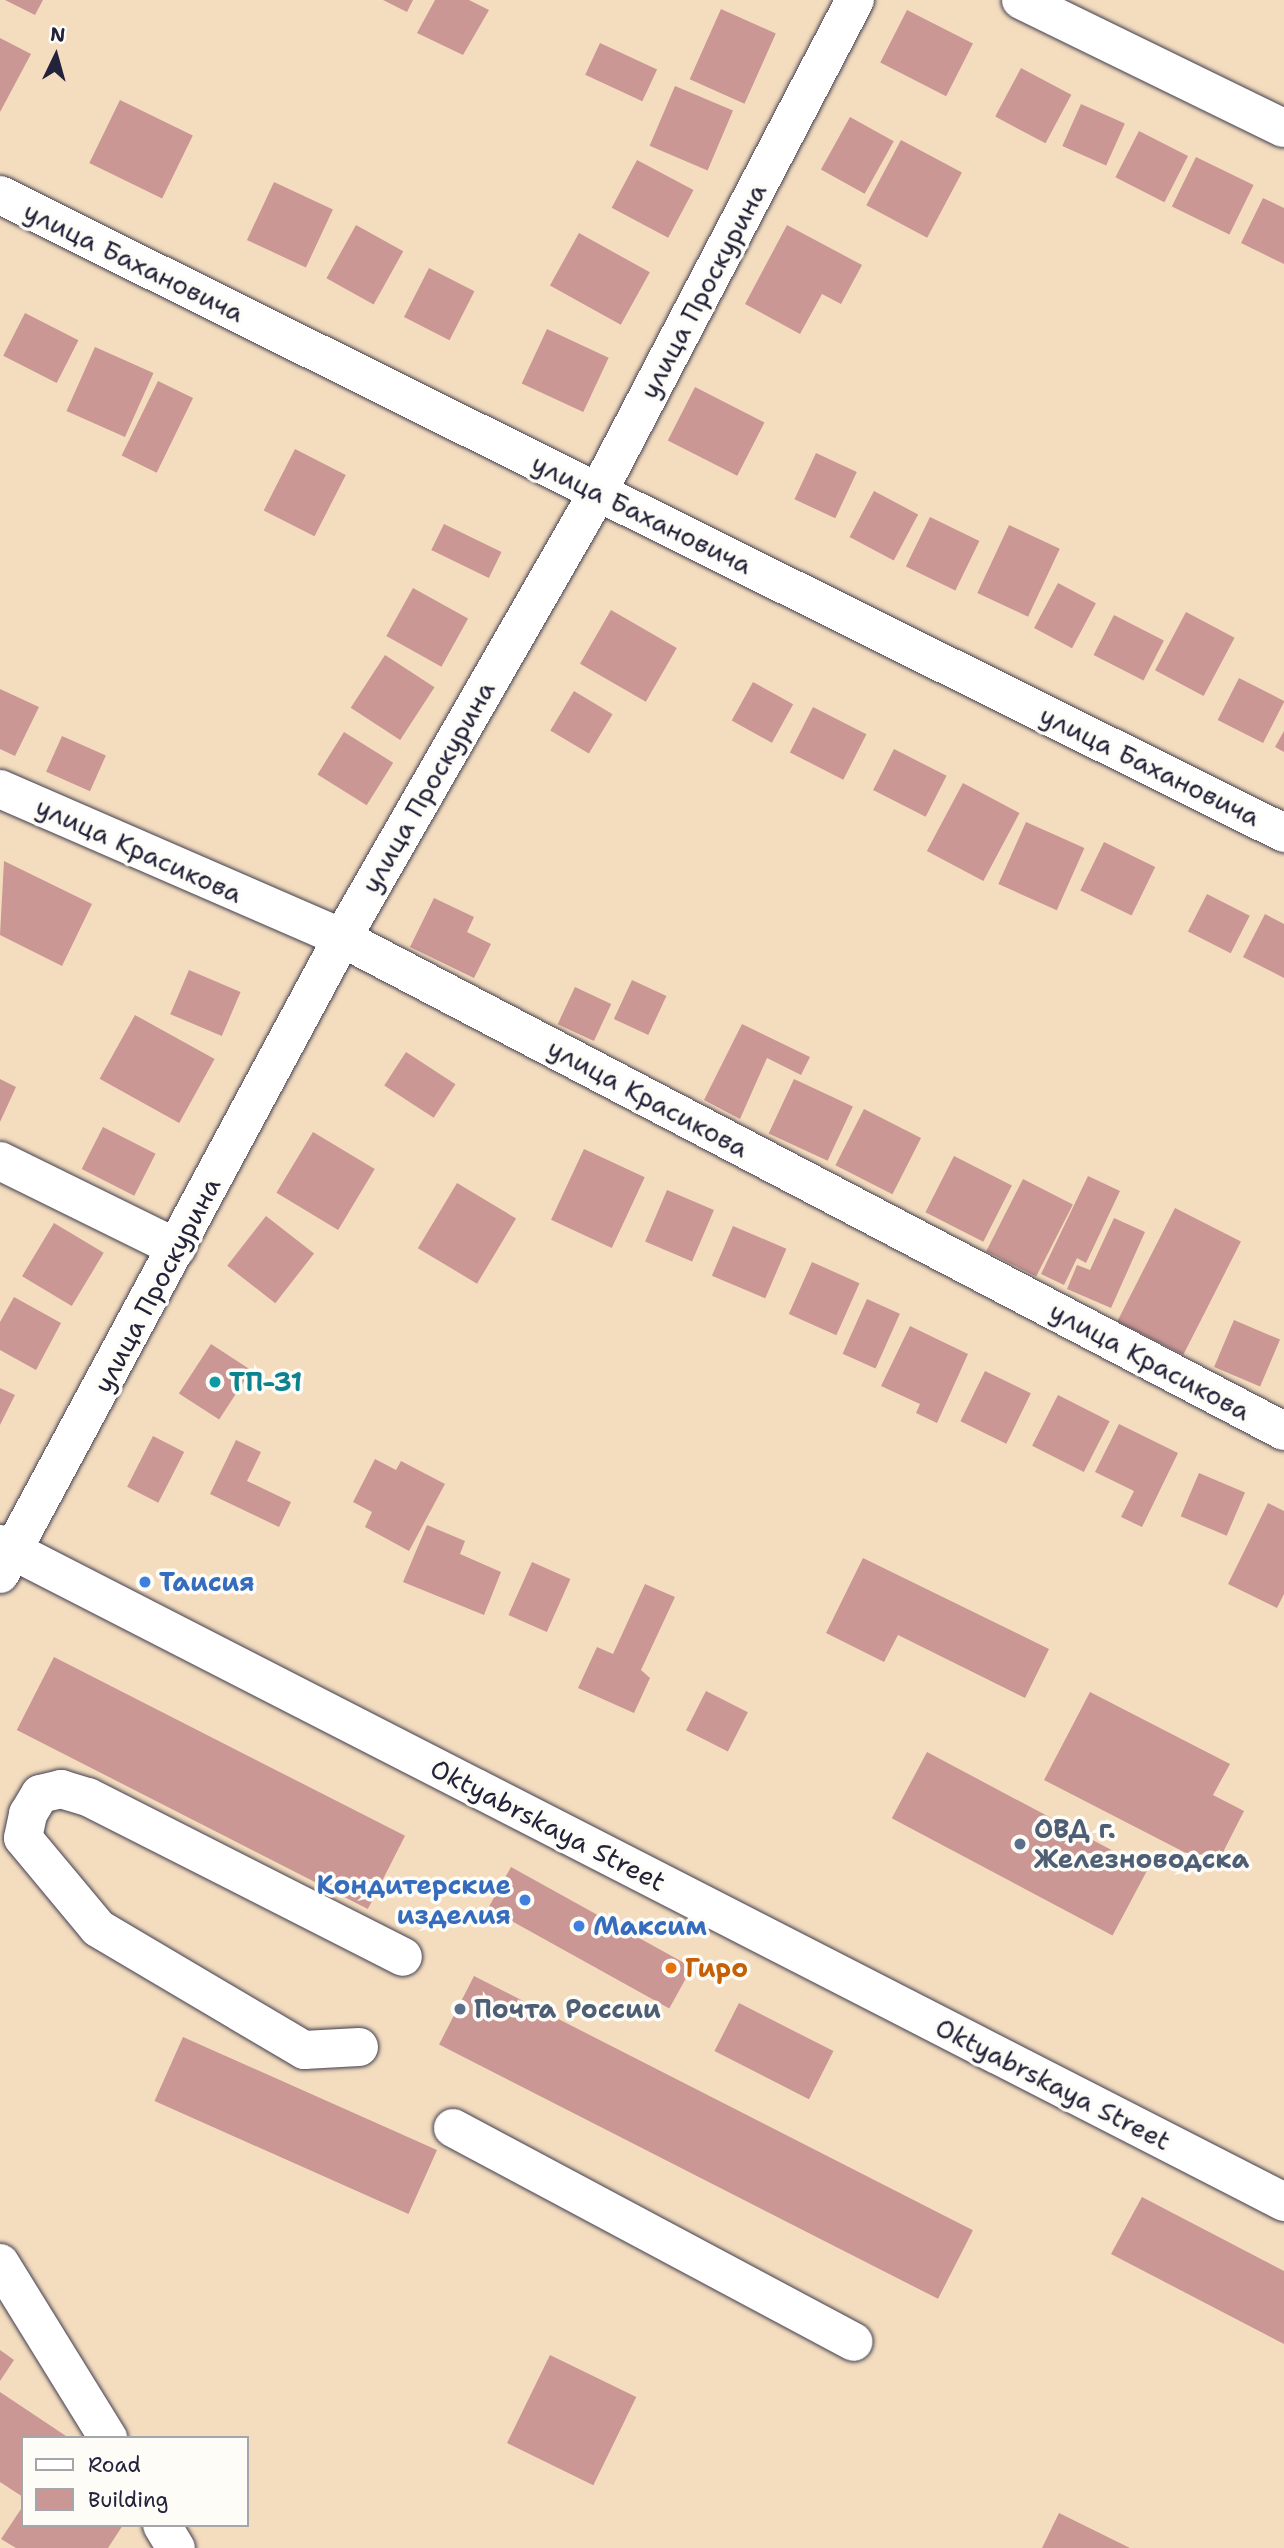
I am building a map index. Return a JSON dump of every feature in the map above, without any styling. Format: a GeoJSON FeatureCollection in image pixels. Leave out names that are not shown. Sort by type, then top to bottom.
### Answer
{"type":"FeatureCollection","features":[{"type":"Feature","properties":{"kind":"street","name":"улица Проскурина"},"geometry":{"type":"LineString","coordinates":[[5,1556],[177,1248],[342,938],[598,492],[855,0]]}},
{"type":"Feature","properties":{"kind":"street"},"geometry":{"type":"LineString","coordinates":[[1021,0],[1284,128]]}},
{"type":"Feature","properties":{"kind":"street","name":"улица Бахановича"},"geometry":{"type":"LineString","coordinates":[[0,195],[1284,833]]}},
{"type":"Feature","properties":{"kind":"street","name":"улица Красикова"},"geometry":{"type":"LineString","coordinates":[[0,789],[342,938],[1284,1431]]}},
{"type":"Feature","properties":{"kind":"street"},"geometry":{"type":"LineString","coordinates":[[0,1161],[177,1248]]}},
{"type":"Feature","properties":{"kind":"street","name":"Oktyabrskaya Street"},"geometry":{"type":"LineString","coordinates":[[5,1556],[1284,2202]]}},
{"type":"Feature","properties":{"kind":"street"},"geometry":{"type":"LineString","coordinates":[[359,2046],[304,2050],[98,1928],[23,1838],[28,1814],[40,1794],[61,1789],[88,1797],[403,1957]]}},
{"type":"Feature","properties":{"kind":"street"},"geometry":{"type":"LineString","coordinates":[[469,2128],[619,2202],[845,2327]]}},
{"type":"Feature","properties":{"kind":"street"},"geometry":{"type":"LineString","coordinates":[[0,2263],[107,2436]]}},
{"type":"Feature","properties":{"kind":"street"},"geometry":{"type":"LineString","coordinates":[[163,2527],[176,2548]]}},
{"type":"Feature","properties":{"kind":"building"},"geometry":{"type":"Polygon","coordinates":[[[5,0],[43,0],[35,15],[5,0]]]}},
{"type":"Feature","properties":{"kind":"building"},"geometry":{"type":"Polygon","coordinates":[[[383,0],[413,0],[407,12],[383,0]]]}},
{"type":"Feature","properties":{"kind":"building"},"geometry":{"type":"Polygon","coordinates":[[[435,0],[469,0],[489,10],[463,55],[417,33],[435,0]]]}},
{"type":"Feature","properties":{"kind":"building"},"geometry":{"type":"Polygon","coordinates":[[[721,9],[776,33],[744,104],[690,79],[721,9]]]}},
{"type":"Feature","properties":{"kind":"building"},"geometry":{"type":"Polygon","coordinates":[[[907,10],[973,44],[946,96],[880,63],[907,10]]]}},
{"type":"Feature","properties":{"kind":"building"},"geometry":{"type":"Polygon","coordinates":[[[0,38],[31,54],[0,112],[0,38]]]}},
{"type":"Feature","properties":{"kind":"building"},"geometry":{"type":"Polygon","coordinates":[[[600,43],[657,70],[642,101],[585,75],[600,43]]]}},
{"type":"Feature","properties":{"kind":"building"},"geometry":{"type":"Polygon","coordinates":[[[1021,68],[1071,95],[1046,143],[995,117],[1021,68]]]}},
{"type":"Feature","properties":{"kind":"building"},"geometry":{"type":"Polygon","coordinates":[[[675,86],[733,111],[708,170],[650,146],[675,86]]]}},
{"type":"Feature","properties":{"kind":"building"},"geometry":{"type":"Polygon","coordinates":[[[120,100],[193,136],[162,198],[89,163],[120,100]]]}},
{"type":"Feature","properties":{"kind":"building"},"geometry":{"type":"Polygon","coordinates":[[[1081,104],[1125,124],[1106,166],[1062,146],[1081,104]]]}},
{"type":"Feature","properties":{"kind":"building"},"geometry":{"type":"Polygon","coordinates":[[[850,117],[894,141],[865,194],[821,169],[850,117]]]}},
{"type":"Feature","properties":{"kind":"building"},"geometry":{"type":"Polygon","coordinates":[[[1139,131],[1188,156],[1164,202],[1115,177],[1139,131]]]}},
{"type":"Feature","properties":{"kind":"building"},"geometry":{"type":"Polygon","coordinates":[[[901,140],[962,172],[927,238],[866,205],[901,140]]]}},
{"type":"Feature","properties":{"kind":"building"},"geometry":{"type":"Polygon","coordinates":[[[1196,157],[1254,185],[1229,234],[1172,206],[1196,157]]]}},
{"type":"Feature","properties":{"kind":"building"},"geometry":{"type":"Polygon","coordinates":[[[637,160],[694,190],[668,238],[612,208],[637,160]]]}},
{"type":"Feature","properties":{"kind":"building"},"geometry":{"type":"Polygon","coordinates":[[[274,182],[333,209],[306,267],[247,240],[274,182]]]}},
{"type":"Feature","properties":{"kind":"building"},"geometry":{"type":"Polygon","coordinates":[[[1263,198],[1284,208],[1284,264],[1241,243],[1263,198]]]}},
{"type":"Feature","properties":{"kind":"building"},"geometry":{"type":"Polygon","coordinates":[[[356,225],[403,251],[374,305],[326,278],[356,225]]]}},
{"type":"Feature","properties":{"kind":"building"},"geometry":{"type":"Polygon","coordinates":[[[787,225],[862,265],[841,304],[822,294],[800,334],[745,304],[787,225]]]}},
{"type":"Feature","properties":{"kind":"building"},"geometry":{"type":"Polygon","coordinates":[[[579,233],[650,272],[621,325],[550,285],[579,233]]]}},
{"type":"Feature","properties":{"kind":"building"},"geometry":{"type":"Polygon","coordinates":[[[429,268],[474,291],[449,340],[404,317],[429,268]]]}},
{"type":"Feature","properties":{"kind":"building"},"geometry":{"type":"Polygon","coordinates":[[[25,313],[78,340],[57,383],[3,356],[25,313]]]}},
{"type":"Feature","properties":{"kind":"building"},"geometry":{"type":"Polygon","coordinates":[[[547,329],[609,358],[583,412],[522,383],[547,329]]]}},
{"type":"Feature","properties":{"kind":"building"},"geometry":{"type":"Polygon","coordinates":[[[95,347],[153,373],[125,437],[67,411],[95,347]]]}},
{"type":"Feature","properties":{"kind":"building"},"geometry":{"type":"Polygon","coordinates":[[[158,381],[193,398],[157,473],[122,456],[158,381]]]}},
{"type":"Feature","properties":{"kind":"building"},"geometry":{"type":"Polygon","coordinates":[[[695,387],[764,422],[737,476],[668,440],[695,387]]]}},
{"type":"Feature","properties":{"kind":"building"},"geometry":{"type":"Polygon","coordinates":[[[295,449],[346,475],[314,536],[264,510],[295,449]]]}},
{"type":"Feature","properties":{"kind":"building"},"geometry":{"type":"Polygon","coordinates":[[[816,453],[857,472],[835,518],[794,499],[816,453]]]}},
{"type":"Feature","properties":{"kind":"building"},"geometry":{"type":"Polygon","coordinates":[[[874,491],[918,514],[894,560],[850,537],[874,491]]]}},
{"type":"Feature","properties":{"kind":"building"},"geometry":{"type":"Polygon","coordinates":[[[930,517],[979,541],[955,591],[906,566],[930,517]]]}},
{"type":"Feature","properties":{"kind":"building"},"geometry":{"type":"Polygon","coordinates":[[[444,524],[502,552],[489,578],[431,550],[444,524]]]}},
{"type":"Feature","properties":{"kind":"building"},"geometry":{"type":"Polygon","coordinates":[[[1009,525],[1060,549],[1028,617],[977,593],[1009,525]]]}},
{"type":"Feature","properties":{"kind":"building"},"geometry":{"type":"Polygon","coordinates":[[[1058,583],[1096,603],[1072,648],[1034,628],[1058,583]]]}},
{"type":"Feature","properties":{"kind":"building"},"geometry":{"type":"Polygon","coordinates":[[[413,588],[468,619],[441,667],[386,636],[413,588]]]}},
{"type":"Feature","properties":{"kind":"building"},"geometry":{"type":"Polygon","coordinates":[[[611,610],[677,648],[646,702],[580,664],[611,610]]]}},
{"type":"Feature","properties":{"kind":"building"},"geometry":{"type":"Polygon","coordinates":[[[1186,612],[1235,638],[1204,696],[1155,670],[1186,612]]]}},
{"type":"Feature","properties":{"kind":"building"},"geometry":{"type":"Polygon","coordinates":[[[1114,615],[1164,640],[1143,681],[1094,655],[1114,615]]]}},
{"type":"Feature","properties":{"kind":"building"},"geometry":{"type":"Polygon","coordinates":[[[385,655],[434,687],[400,740],[351,708],[385,655]]]}},
{"type":"Feature","properties":{"kind":"building"},"geometry":{"type":"Polygon","coordinates":[[[1239,678],[1284,701],[1263,743],[1218,720],[1239,678]]]}},
{"type":"Feature","properties":{"kind":"building"},"geometry":{"type":"Polygon","coordinates":[[[753,682],[793,704],[772,743],[732,720],[753,682]]]}},
{"type":"Feature","properties":{"kind":"building"},"geometry":{"type":"Polygon","coordinates":[[[0,689],[39,707],[15,756],[0,749],[0,689]]]}},
{"type":"Feature","properties":{"kind":"building"},"geometry":{"type":"Polygon","coordinates":[[[574,691],[613,714],[589,754],[550,730],[574,691]]]}},
{"type":"Feature","properties":{"kind":"building"},"geometry":{"type":"Polygon","coordinates":[[[813,707],[866,734],[843,780],[790,752],[813,707]]]}},
{"type":"Feature","properties":{"kind":"building"},"geometry":{"type":"Polygon","coordinates":[[[1284,731],[1284,752],[1275,747],[1284,731]]]}},
{"type":"Feature","properties":{"kind":"building"},"geometry":{"type":"Polygon","coordinates":[[[344,732],[393,763],[367,805],[318,774],[344,732]]]}},
{"type":"Feature","properties":{"kind":"building"},"geometry":{"type":"Polygon","coordinates":[[[62,736],[106,756],[90,791],[46,772],[62,736]]]}},
{"type":"Feature","properties":{"kind":"building"},"geometry":{"type":"Polygon","coordinates":[[[894,749],[947,776],[926,817],[873,790],[894,749]]]}},
{"type":"Feature","properties":{"kind":"building"},"geometry":{"type":"Polygon","coordinates":[[[963,783],[1020,813],[983,881],[927,851],[963,783]]]}},
{"type":"Feature","properties":{"kind":"building"},"geometry":{"type":"Polygon","coordinates":[[[1026,822],[1084,848],[1057,910],[998,884],[1026,822]]]}},
{"type":"Feature","properties":{"kind":"building"},"geometry":{"type":"Polygon","coordinates":[[[1104,842],[1155,867],[1132,916],[1080,891],[1104,842]]]}},
{"type":"Feature","properties":{"kind":"building"},"geometry":{"type":"Polygon","coordinates":[[[4,861],[92,904],[62,966],[0,935],[4,861]]]}},
{"type":"Feature","properties":{"kind":"building"},"geometry":{"type":"Polygon","coordinates":[[[1207,894],[1250,916],[1231,953],[1188,931],[1207,894]]]}},
{"type":"Feature","properties":{"kind":"building"},"geometry":{"type":"Polygon","coordinates":[[[434,898],[474,917],[467,932],[491,944],[474,978],[410,947],[434,898]]]}},
{"type":"Feature","properties":{"kind":"building"},"geometry":{"type":"Polygon","coordinates":[[[1265,914],[1284,924],[1284,978],[1243,957],[1265,914]]]}},
{"type":"Feature","properties":{"kind":"building"},"geometry":{"type":"Polygon","coordinates":[[[189,970],[241,992],[222,1036],[170,1014],[189,970]]]}},
{"type":"Feature","properties":{"kind":"building"},"geometry":{"type":"Polygon","coordinates":[[[632,980],[666,996],[648,1035],[614,1019],[632,980]]]}},
{"type":"Feature","properties":{"kind":"building"},"geometry":{"type":"Polygon","coordinates":[[[575,987],[611,1004],[594,1041],[558,1024],[575,987]]]}},
{"type":"Feature","properties":{"kind":"building"},"geometry":{"type":"Polygon","coordinates":[[[135,1015],[215,1059],[179,1123],[100,1079],[135,1015]]]}},
{"type":"Feature","properties":{"kind":"building"},"geometry":{"type":"Polygon","coordinates":[[[742,1024],[810,1057],[801,1075],[767,1058],[740,1119],[704,1100],[742,1024]]]}},
{"type":"Feature","properties":{"kind":"building"},"geometry":{"type":"Polygon","coordinates":[[[406,1052],[455,1084],[434,1118],[384,1086],[406,1052]]]}},
{"type":"Feature","properties":{"kind":"building"},"geometry":{"type":"Polygon","coordinates":[[[0,1079],[16,1087],[0,1122],[0,1079]]]}},
{"type":"Feature","properties":{"kind":"building"},"geometry":{"type":"Polygon","coordinates":[[[794,1079],[853,1106],[828,1161],[769,1133],[794,1079]]]}},
{"type":"Feature","properties":{"kind":"building"},"geometry":{"type":"Polygon","coordinates":[[[864,1109],[921,1138],[892,1194],[835,1165],[864,1109]]]}},
{"type":"Feature","properties":{"kind":"building"},"geometry":{"type":"Polygon","coordinates":[[[103,1127],[156,1154],[134,1196],[82,1169],[103,1127]]]}},
{"type":"Feature","properties":{"kind":"building"},"geometry":{"type":"Polygon","coordinates":[[[313,1132],[375,1169],[338,1230],[276,1193],[313,1132]]]}},
{"type":"Feature","properties":{"kind":"building"},"geometry":{"type":"Polygon","coordinates":[[[584,1149],[645,1177],[612,1248],[551,1220],[584,1149]]]}},
{"type":"Feature","properties":{"kind":"building"},"geometry":{"type":"Polygon","coordinates":[[[954,1156],[1012,1186],[983,1242],[925,1212],[954,1156]]]}},
{"type":"Feature","properties":{"kind":"building"},"geometry":{"type":"Polygon","coordinates":[[[1088,1176],[1120,1191],[1086,1263],[1077,1258],[1064,1285],[1041,1274],[1088,1176]]]}},
{"type":"Feature","properties":{"kind":"building"},"geometry":{"type":"Polygon","coordinates":[[[1023,1179],[1073,1204],[1036,1277],[986,1251],[1023,1179]]]}},
{"type":"Feature","properties":{"kind":"building"},"geometry":{"type":"Polygon","coordinates":[[[457,1183],[516,1219],[477,1284],[418,1248],[457,1183]]]}},
{"type":"Feature","properties":{"kind":"building"},"geometry":{"type":"Polygon","coordinates":[[[667,1190],[714,1210],[692,1261],[645,1242],[667,1190]]]}},
{"type":"Feature","properties":{"kind":"building"},"geometry":{"type":"Polygon","coordinates":[[[1175,1208],[1241,1242],[1183,1355],[1117,1321],[1175,1208]]]}},
{"type":"Feature","properties":{"kind":"building"},"geometry":{"type":"Polygon","coordinates":[[[266,1216],[314,1254],[275,1303],[227,1266],[266,1216]]]}},
{"type":"Feature","properties":{"kind":"building"},"geometry":{"type":"Polygon","coordinates":[[[1114,1218],[1145,1232],[1111,1308],[1067,1289],[1077,1265],[1090,1270],[1114,1218]]]}},
{"type":"Feature","properties":{"kind":"building"},"geometry":{"type":"Polygon","coordinates":[[[54,1223],[104,1253],[72,1306],[22,1276],[54,1223]]]}},
{"type":"Feature","properties":{"kind":"building"},"geometry":{"type":"Polygon","coordinates":[[[733,1226],[786,1249],[765,1298],[712,1276],[733,1226]]]}},
{"type":"Feature","properties":{"kind":"building"},"geometry":{"type":"Polygon","coordinates":[[[812,1262],[860,1283],[836,1335],[789,1314],[812,1262]]]}},
{"type":"Feature","properties":{"kind":"building"},"geometry":{"type":"Polygon","coordinates":[[[14,1297],[61,1323],[36,1370],[0,1350],[0,1322],[14,1297]]]}},
{"type":"Feature","properties":{"kind":"building"},"geometry":{"type":"Polygon","coordinates":[[[867,1299],[900,1314],[875,1368],[843,1354],[867,1299]]]}},
{"type":"Feature","properties":{"kind":"building"},"geometry":{"type":"Polygon","coordinates":[[[1234,1320],[1280,1340],[1260,1386],[1214,1367],[1234,1320]]]}},
{"type":"Feature","properties":{"kind":"building"},"geometry":{"type":"Polygon","coordinates":[[[910,1326],[968,1354],[937,1423],[916,1413],[920,1404],[881,1386],[910,1326]]]}},
{"type":"Feature","properties":{"kind":"building","name":"ТП-31"},"geometry":{"type":"Polygon","coordinates":[[[211,1344],[251,1370],[219,1420],[179,1393],[211,1344]]]}},
{"type":"Feature","properties":{"kind":"building"},"geometry":{"type":"Polygon","coordinates":[[[985,1371],[1031,1393],[1006,1444],[960,1421],[985,1371]]]}},
{"type":"Feature","properties":{"kind":"building"},"geometry":{"type":"Polygon","coordinates":[[[0,1388],[15,1395],[0,1425],[0,1388]]]}},
{"type":"Feature","properties":{"kind":"building"},"geometry":{"type":"Polygon","coordinates":[[[1058,1395],[1110,1421],[1084,1472],[1032,1446],[1058,1395]]]}},
{"type":"Feature","properties":{"kind":"building"},"geometry":{"type":"Polygon","coordinates":[[[1119,1424],[1178,1453],[1142,1527],[1121,1517],[1134,1491],[1095,1472],[1119,1424]]]}},
{"type":"Feature","properties":{"kind":"building"},"geometry":{"type":"Polygon","coordinates":[[[153,1436],[184,1452],[158,1503],[127,1487],[153,1436]]]}},
{"type":"Feature","properties":{"kind":"building"},"geometry":{"type":"Polygon","coordinates":[[[236,1440],[261,1452],[247,1481],[291,1502],[279,1527],[210,1494],[236,1440]]]}},
{"type":"Feature","properties":{"kind":"building"},"geometry":{"type":"Polygon","coordinates":[[[375,1459],[396,1470],[401,1461],[445,1484],[409,1551],[365,1527],[372,1512],[353,1502],[375,1459]]]}},
{"type":"Feature","properties":{"kind":"building"},"geometry":{"type":"Polygon","coordinates":[[[1199,1473],[1245,1493],[1227,1536],[1181,1516],[1199,1473]]]}},
{"type":"Feature","properties":{"kind":"building"},"geometry":{"type":"Polygon","coordinates":[[[1268,1503],[1284,1511],[1284,1594],[1277,1608],[1228,1584],[1268,1503]]]}},
{"type":"Feature","properties":{"kind":"building"},"geometry":{"type":"Polygon","coordinates":[[[427,1525],[465,1541],[460,1554],[501,1572],[484,1615],[403,1582],[427,1525]]]}},
{"type":"Feature","properties":{"kind":"building"},"geometry":{"type":"Polygon","coordinates":[[[863,1558],[1049,1649],[1025,1698],[898,1635],[884,1662],[826,1633],[863,1558]]]}},
{"type":"Feature","properties":{"kind":"building"},"geometry":{"type":"Polygon","coordinates":[[[532,1562],[570,1579],[547,1632],[508,1615],[532,1562]]]}},
{"type":"Feature","properties":{"kind":"building"},"geometry":{"type":"Polygon","coordinates":[[[645,1584],[675,1597],[641,1670],[650,1678],[634,1713],[578,1688],[597,1647],[613,1654],[645,1584]]]}},
{"type":"Feature","properties":{"kind":"building"},"geometry":{"type":"Polygon","coordinates":[[[54,1657],[405,1836],[368,1909],[17,1730],[54,1657]]]}},
{"type":"Feature","properties":{"kind":"building"},"geometry":{"type":"Polygon","coordinates":[[[706,1691],[748,1712],[728,1752],[686,1730],[706,1691]]]}},
{"type":"Feature","properties":{"kind":"building"},"geometry":{"type":"Polygon","coordinates":[[[1090,1692],[1230,1764],[1213,1795],[1244,1811],[1215,1868],[1044,1780],[1090,1692]]]}},
{"type":"Feature","properties":{"kind":"building","name":"ОВД г. Железноводска"},"geometry":{"type":"Polygon","coordinates":[[[927,1752],[1148,1869],[1113,1936],[892,1818],[927,1752]]]}},
{"type":"Feature","properties":{"kind":"building"},"geometry":{"type":"Polygon","coordinates":[[[511,1867],[692,1967],[669,2008],[488,1908],[511,1867]]]}},
{"type":"Feature","properties":{"kind":"building"},"geometry":{"type":"Polygon","coordinates":[[[474,1976],[973,2230],[938,2299],[439,2045],[474,1976]]]}},
{"type":"Feature","properties":{"kind":"building"},"geometry":{"type":"Polygon","coordinates":[[[739,2003],[833,2051],[809,2099],[714,2051],[739,2003]]]}},
{"type":"Feature","properties":{"kind":"building"},"geometry":{"type":"Polygon","coordinates":[[[183,2037],[437,2150],[408,2214],[155,2101],[183,2037]]]}},
{"type":"Feature","properties":{"kind":"building"},"geometry":{"type":"Polygon","coordinates":[[[1142,2197],[1284,2271],[1284,2344],[1111,2254],[1142,2197]]]}},
{"type":"Feature","properties":{"kind":"building"},"geometry":{"type":"Polygon","coordinates":[[[0,2350],[14,2360],[0,2381],[0,2350]]]}},
{"type":"Feature","properties":{"kind":"building"},"geometry":{"type":"Polygon","coordinates":[[[550,2355],[636,2397],[593,2485],[507,2443],[550,2355]]]}},
{"type":"Feature","properties":{"kind":"building"},"geometry":{"type":"Polygon","coordinates":[[[0,2392],[66,2436],[21,2436],[21,2496],[0,2482],[0,2392]]]}},
{"type":"Feature","properties":{"kind":"building"},"geometry":{"type":"Polygon","coordinates":[[[21,2509],[21,2527],[122,2527],[108,2548],[16,2548],[1,2539],[21,2509]]]}},
{"type":"Feature","properties":{"kind":"building"},"geometry":{"type":"Polygon","coordinates":[[[1059,2513],[1130,2548],[1042,2548],[1059,2513]]]}},
{"type":"Feature","properties":{"kind":"place","name":"ТП-31"},"geometry":{"type":"Point","coordinates":[215,1382]}},
{"type":"Feature","properties":{"kind":"place","name":"Таисия"},"geometry":{"type":"Point","coordinates":[145,1582]}},
{"type":"Feature","properties":{"kind":"place","name":"ОВД г. Железноводска"},"geometry":{"type":"Point","coordinates":[1020,1844]}},
{"type":"Feature","properties":{"kind":"place","name":"Кондитерские изделия"},"geometry":{"type":"Point","coordinates":[525,1900]}},
{"type":"Feature","properties":{"kind":"place","name":"Максим"},"geometry":{"type":"Point","coordinates":[579,1926]}},
{"type":"Feature","properties":{"kind":"place","name":"Гиро"},"geometry":{"type":"Point","coordinates":[671,1968]}},
{"type":"Feature","properties":{"kind":"place","name":"Почта России"},"geometry":{"type":"Point","coordinates":[460,2009]}}]}
